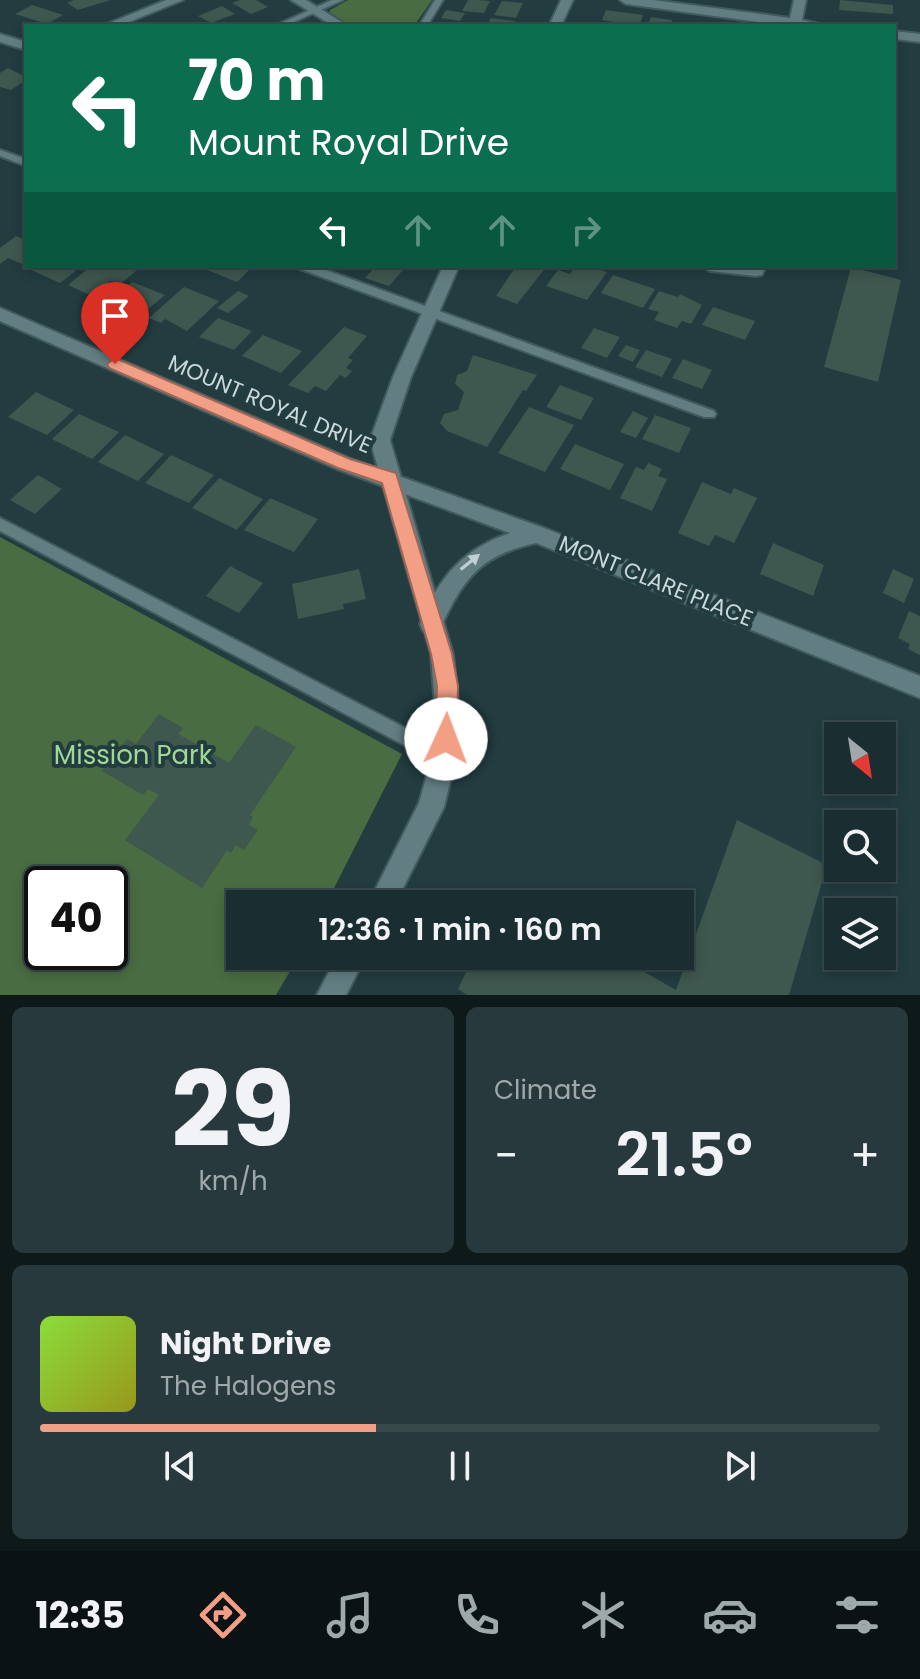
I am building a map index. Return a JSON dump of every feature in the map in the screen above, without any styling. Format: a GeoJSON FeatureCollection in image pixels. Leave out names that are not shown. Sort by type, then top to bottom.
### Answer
{"type":"FeatureCollection","features":[{"type":"Feature","properties":{"kind":"street"},"geometry":{"type":"LineString","coordinates":[[113,24],[177,0]]}},
{"type":"Feature","properties":{"kind":"street"},"geometry":{"type":"LineString","coordinates":[[297,0],[338,24]]}},
{"type":"Feature","properties":{"kind":"street"},"geometry":{"type":"LineString","coordinates":[[556,24],[567,0]]}},
{"type":"Feature","properties":{"kind":"street"},"geometry":{"type":"LineString","coordinates":[[626,0],[795,24],[800,0]]}},
{"type":"Feature","properties":{"kind":"street"},"geometry":{"type":"LineString","coordinates":[[896,35],[920,38]]}},
{"type":"Feature","properties":{"kind":"street"},"geometry":{"type":"LineString","coordinates":[[0,38],[24,45]]}},
{"type":"Feature","properties":{"kind":"street"},"geometry":{"type":"LineString","coordinates":[[389,890],[421,832],[439,782],[448,721],[442,654],[380,440],[402,377],[450,268]]}},
{"type":"Feature","properties":{"kind":"street"},"geometry":{"type":"LineString","coordinates":[[728,268],[756,271],[757,268]]}},
{"type":"Feature","properties":{"kind":"street","name":"MOUNT ROYAL DRIVE"},"geometry":{"type":"LineString","coordinates":[[0,314],[344,464],[390,478]]}},
{"type":"Feature","properties":{"kind":"street","name":"MONT CLARE PLACE"},"geometry":{"type":"LineString","coordinates":[[390,478],[920,687]]}},
{"type":"Feature","properties":{"kind":"street"},"geometry":{"type":"LineString","coordinates":[[431,624],[437,604],[460,570],[494,546],[537,534]]}},
{"type":"Feature","properties":{"kind":"street"},"geometry":{"type":"LineString","coordinates":[[331,995],[344,970]]}},
{"type":"Feature","properties":{"kind":"lane"},"geometry":{"type":"LineString","coordinates":[[282,24],[339,0]]}},
{"type":"Feature","properties":{"kind":"lane"},"geometry":{"type":"LineString","coordinates":[[424,24],[439,0]]}},
{"type":"Feature","properties":{"kind":"lane"},"geometry":{"type":"LineString","coordinates":[[0,153],[24,162]]}},
{"type":"Feature","properties":{"kind":"lane"},"geometry":{"type":"LineString","coordinates":[[309,268],[709,414]]}},
{"type":"Feature","properties":{"kind":"lane"},"geometry":{"type":"LineString","coordinates":[[0,524],[444,757]]}},
{"type":"Feature","properties":{"kind":"green space"},"geometry":{"type":"Polygon","coordinates":[[[348,0],[432,0],[415,24],[347,24],[330,14],[330,10],[348,0]]]}},
{"type":"Feature","properties":{"kind":"green space","name":"Mission Park"},"geometry":{"type":"Polygon","coordinates":[[[0,537],[402,754],[333,890],[226,890],[226,970],[291,970],[276,995],[0,995],[0,537]]]}},
{"type":"Feature","properties":{"kind":"building"},"geometry":{"type":"Polygon","coordinates":[[[74,0],[111,0],[78,10],[67,3],[74,0]]]}},
{"type":"Feature","properties":{"kind":"building"},"geometry":{"type":"Polygon","coordinates":[[[256,0],[268,7],[251,14],[232,3],[256,0]]]}},
{"type":"Feature","properties":{"kind":"building"},"geometry":{"type":"Polygon","coordinates":[[[468,0],[490,1],[484,13],[462,11],[468,0]]]}},
{"type":"Feature","properties":{"kind":"building"},"geometry":{"type":"Polygon","coordinates":[[[840,0],[893,5],[893,14],[839,10],[840,0]]]}},
{"type":"Feature","properties":{"kind":"building"},"geometry":{"type":"Polygon","coordinates":[[[502,1],[523,3],[516,18],[494,15],[502,1]]]}},
{"type":"Feature","properties":{"kind":"building"},"geometry":{"type":"Polygon","coordinates":[[[32,5],[63,15],[47,24],[15,14],[32,5]]]}},
{"type":"Feature","properties":{"kind":"building"},"geometry":{"type":"Polygon","coordinates":[[[222,6],[235,14],[211,23],[198,16],[222,6]]]}},
{"type":"Feature","properties":{"kind":"building"},"geometry":{"type":"Polygon","coordinates":[[[446,10],[465,13],[460,21],[441,18],[446,10]]]}},
{"type":"Feature","properties":{"kind":"building"},"geometry":{"type":"Polygon","coordinates":[[[606,10],[643,15],[640,24],[616,24],[602,20],[606,10]]]}},
{"type":"Feature","properties":{"kind":"building"},"geometry":{"type":"Polygon","coordinates":[[[651,17],[672,20],[671,24],[649,24],[651,17]]]}},
{"type":"Feature","properties":{"kind":"building"},"geometry":{"type":"Polygon","coordinates":[[[491,18],[515,21],[513,24],[488,24],[491,18]]]}},
{"type":"Feature","properties":{"kind":"building"},"geometry":{"type":"Polygon","coordinates":[[[8,68],[24,76],[24,81],[11,90],[0,87],[0,73],[8,68]]]}},
{"type":"Feature","properties":{"kind":"building"},"geometry":{"type":"Polygon","coordinates":[[[16,236],[24,239],[24,262],[8,258],[0,264],[0,248],[16,236]]]}},
{"type":"Feature","properties":{"kind":"building"},"geometry":{"type":"Polygon","coordinates":[[[34,268],[79,268],[60,283],[31,270],[34,268]]]}},
{"type":"Feature","properties":{"kind":"building"},"geometry":{"type":"Polygon","coordinates":[[[89,268],[140,268],[119,285],[110,281],[92,296],[68,285],[89,268]]]}},
{"type":"Feature","properties":{"kind":"building"},"geometry":{"type":"Polygon","coordinates":[[[248,268],[250,269],[237,282],[205,269],[248,268]]]}},
{"type":"Feature","properties":{"kind":"building"},"geometry":{"type":"Polygon","coordinates":[[[374,268],[403,270],[389,286],[365,278],[374,268]]]}},
{"type":"Feature","properties":{"kind":"building"},"geometry":{"type":"Polygon","coordinates":[[[515,268],[545,268],[517,304],[496,296],[515,268]]]}},
{"type":"Feature","properties":{"kind":"building"},"geometry":{"type":"Polygon","coordinates":[[[574,268],[594,268],[607,272],[587,300],[546,286],[558,270],[570,274],[574,268]]]}},
{"type":"Feature","properties":{"kind":"building"},"geometry":{"type":"Polygon","coordinates":[[[851,268],[901,280],[878,382],[824,367],[851,268]]]}},
{"type":"Feature","properties":{"kind":"building"},"geometry":{"type":"Polygon","coordinates":[[[613,275],[655,289],[643,308],[601,293],[613,275]]]}},
{"type":"Feature","properties":{"kind":"building"},"geometry":{"type":"Polygon","coordinates":[[[132,282],[165,295],[146,311],[114,298],[132,282]]]}},
{"type":"Feature","properties":{"kind":"building"},"geometry":{"type":"Polygon","coordinates":[[[184,287],[219,301],[187,331],[165,319],[161,323],[149,318],[184,287]]]}},
{"type":"Feature","properties":{"kind":"building"},"geometry":{"type":"Polygon","coordinates":[[[238,291],[249,296],[228,313],[217,308],[238,291]]]}},
{"type":"Feature","properties":{"kind":"building"},"geometry":{"type":"Polygon","coordinates":[[[659,291],[678,297],[680,294],[702,305],[691,324],[682,321],[677,328],[654,320],[659,312],[648,309],[659,291]]]}},
{"type":"Feature","properties":{"kind":"building"},"geometry":{"type":"Polygon","coordinates":[[[713,307],[755,321],[745,340],[702,325],[713,307]]]}},
{"type":"Feature","properties":{"kind":"building"},"geometry":{"type":"Polygon","coordinates":[[[218,318],[252,331],[234,350],[199,337],[218,318]]]}},
{"type":"Feature","properties":{"kind":"building"},"geometry":{"type":"Polygon","coordinates":[[[344,327],[367,336],[348,358],[353,360],[346,368],[352,371],[346,378],[340,375],[326,391],[315,386],[308,393],[288,385],[344,327]]]}},
{"type":"Feature","properties":{"kind":"building"},"geometry":{"type":"Polygon","coordinates":[[[594,328],[620,337],[607,358],[581,348],[594,328]]]}},
{"type":"Feature","properties":{"kind":"building"},"geometry":{"type":"Polygon","coordinates":[[[263,335],[302,351],[281,373],[242,356],[263,335]]]}},
{"type":"Feature","properties":{"kind":"building"},"geometry":{"type":"Polygon","coordinates":[[[626,345],[640,350],[633,362],[618,356],[626,345]]]}},
{"type":"Feature","properties":{"kind":"building"},"geometry":{"type":"Polygon","coordinates":[[[646,350],[672,359],[662,377],[635,367],[646,350]]]}},
{"type":"Feature","properties":{"kind":"building"},"geometry":{"type":"Polygon","coordinates":[[[473,355],[537,375],[526,391],[523,390],[487,447],[447,431],[440,423],[444,414],[458,410],[464,392],[455,384],[457,375],[467,371],[473,355]]]}},
{"type":"Feature","properties":{"kind":"building"},"geometry":{"type":"Polygon","coordinates":[[[683,359],[712,370],[702,389],[672,378],[683,359]]]}},
{"type":"Feature","properties":{"kind":"building"},"geometry":{"type":"Polygon","coordinates":[[[560,385],[594,398],[581,420],[546,407],[560,385]]]}},
{"type":"Feature","properties":{"kind":"building"},"geometry":{"type":"Polygon","coordinates":[[[36,392],[74,410],[47,435],[8,417],[36,392]]]}},
{"type":"Feature","properties":{"kind":"building"},"geometry":{"type":"Polygon","coordinates":[[[529,407],[574,425],[545,472],[498,453],[529,407]]]}},
{"type":"Feature","properties":{"kind":"building"},"geometry":{"type":"Polygon","coordinates":[[[633,411],[648,418],[636,438],[620,432],[633,411]]]}},
{"type":"Feature","properties":{"kind":"building"},"geometry":{"type":"Polygon","coordinates":[[[79,414],[119,432],[92,459],[52,439],[79,414]]]}},
{"type":"Feature","properties":{"kind":"building"},"geometry":{"type":"Polygon","coordinates":[[[655,415],[691,428],[679,453],[642,439],[655,415]]]}},
{"type":"Feature","properties":{"kind":"building"},"geometry":{"type":"Polygon","coordinates":[[[125,435],[164,454],[138,481],[98,462],[125,435]]]}},
{"type":"Feature","properties":{"kind":"building"},"geometry":{"type":"Polygon","coordinates":[[[575,444],[624,464],[610,490],[560,469],[575,444]]]}},
{"type":"Feature","properties":{"kind":"building"},"geometry":{"type":"Polygon","coordinates":[[[171,455],[214,475],[189,503],[145,483],[171,455]]]}},
{"type":"Feature","properties":{"kind":"building"},"geometry":{"type":"Polygon","coordinates":[[[648,463],[662,469],[658,476],[667,479],[652,511],[620,498],[636,467],[644,470],[648,463]]]}},
{"type":"Feature","properties":{"kind":"building"},"geometry":{"type":"Polygon","coordinates":[[[38,475],[62,489],[35,514],[10,500],[38,475]]]}},
{"type":"Feature","properties":{"kind":"building"},"geometry":{"type":"Polygon","coordinates":[[[219,478],[263,499],[237,530],[192,508],[219,478]]]}},
{"type":"Feature","properties":{"kind":"building"},"geometry":{"type":"Polygon","coordinates":[[[702,482],[731,494],[734,488],[757,498],[734,543],[715,535],[709,546],[678,533],[702,482]]]}},
{"type":"Feature","properties":{"kind":"building"},"geometry":{"type":"Polygon","coordinates":[[[270,498],[318,519],[294,552],[244,530],[270,498]]]}},
{"type":"Feature","properties":{"kind":"building"},"geometry":{"type":"Polygon","coordinates":[[[773,543],[824,565],[813,596],[760,574],[773,543]]]}},
{"type":"Feature","properties":{"kind":"building"},"geometry":{"type":"Polygon","coordinates":[[[230,566],[263,583],[239,613],[206,596],[230,566]]]}},
{"type":"Feature","properties":{"kind":"building"},"geometry":{"type":"Polygon","coordinates":[[[359,569],[366,599],[343,604],[344,609],[298,619],[292,584],[359,569]]]}},
{"type":"Feature","properties":{"kind":"building"},"geometry":{"type":"Polygon","coordinates":[[[893,569],[914,579],[904,603],[883,593],[893,569]]]}},
{"type":"Feature","properties":{"kind":"building"},"geometry":{"type":"Polygon","coordinates":[[[909,611],[920,616],[920,655],[908,649],[910,644],[898,638],[909,611]]]}},
{"type":"Feature","properties":{"kind":"building"},"geometry":{"type":"Polygon","coordinates":[[[159,714],[183,728],[178,734],[229,763],[256,725],[296,747],[250,815],[253,817],[249,825],[258,830],[244,850],[236,845],[231,853],[227,850],[202,888],[125,840],[159,795],[148,789],[143,795],[102,771],[127,739],[136,744],[159,714]]]}},
{"type":"Feature","properties":{"kind":"building"},"geometry":{"type":"Polygon","coordinates":[[[737,820],[824,864],[824,875],[789,995],[467,995],[458,989],[467,970],[641,970],[676,990],[683,970],[694,970],[694,940],[737,820]]]}},
{"type":"Feature","properties":{"kind":"route"},"geometry":{"type":"LineString","coordinates":[[115,364],[344,464],[390,478],[442,654],[447,686],[446,739]]}}]}
